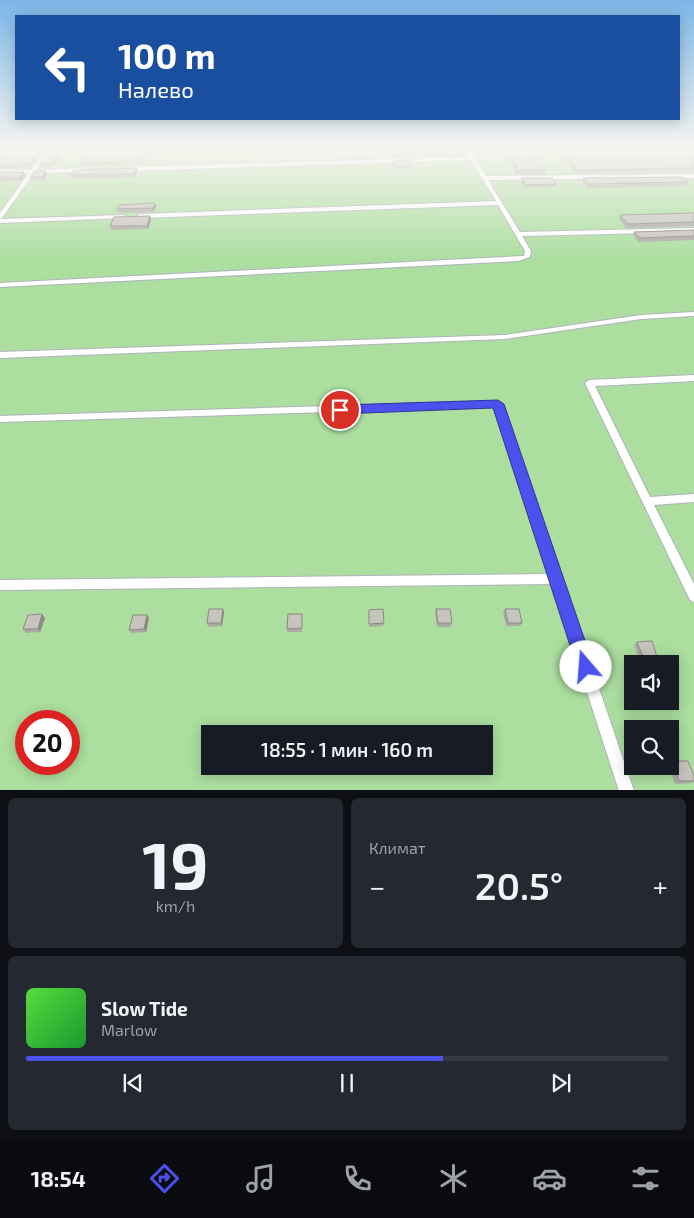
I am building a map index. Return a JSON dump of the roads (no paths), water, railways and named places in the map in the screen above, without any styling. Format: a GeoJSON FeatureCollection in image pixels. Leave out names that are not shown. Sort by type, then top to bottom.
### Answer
{"type":"FeatureCollection","features":[{"type":"Feature","properties":{"kind":"lane"},"geometry":{"type":"LineString","coordinates":[[0,217],[22,187]]}},
{"type":"Feature","properties":{"kind":"lane"},"geometry":{"type":"LineString","coordinates":[[0,285],[518,259],[527,257],[528,251],[490,187]]}},
{"type":"Feature","properties":{"kind":"lane"},"geometry":{"type":"LineString","coordinates":[[0,222],[499,202]]}},
{"type":"Feature","properties":{"kind":"lane"},"geometry":{"type":"LineString","coordinates":[[518,234],[694,230]]}},
{"type":"Feature","properties":{"kind":"lane"},"geometry":{"type":"LineString","coordinates":[[0,354],[505,338],[641,317],[694,314]]}},
{"type":"Feature","properties":{"kind":"lane"},"geometry":{"type":"LineString","coordinates":[[694,378],[589,384],[694,596]]}},
{"type":"Feature","properties":{"kind":"lane"},"geometry":{"type":"LineString","coordinates":[[0,419],[498,404],[627,790]]}},
{"type":"Feature","properties":{"kind":"lane"},"geometry":{"type":"LineString","coordinates":[[647,501],[694,498]]}},
{"type":"Feature","properties":{"kind":"lane"},"geometry":{"type":"LineString","coordinates":[[0,585],[556,579]]}}]}
